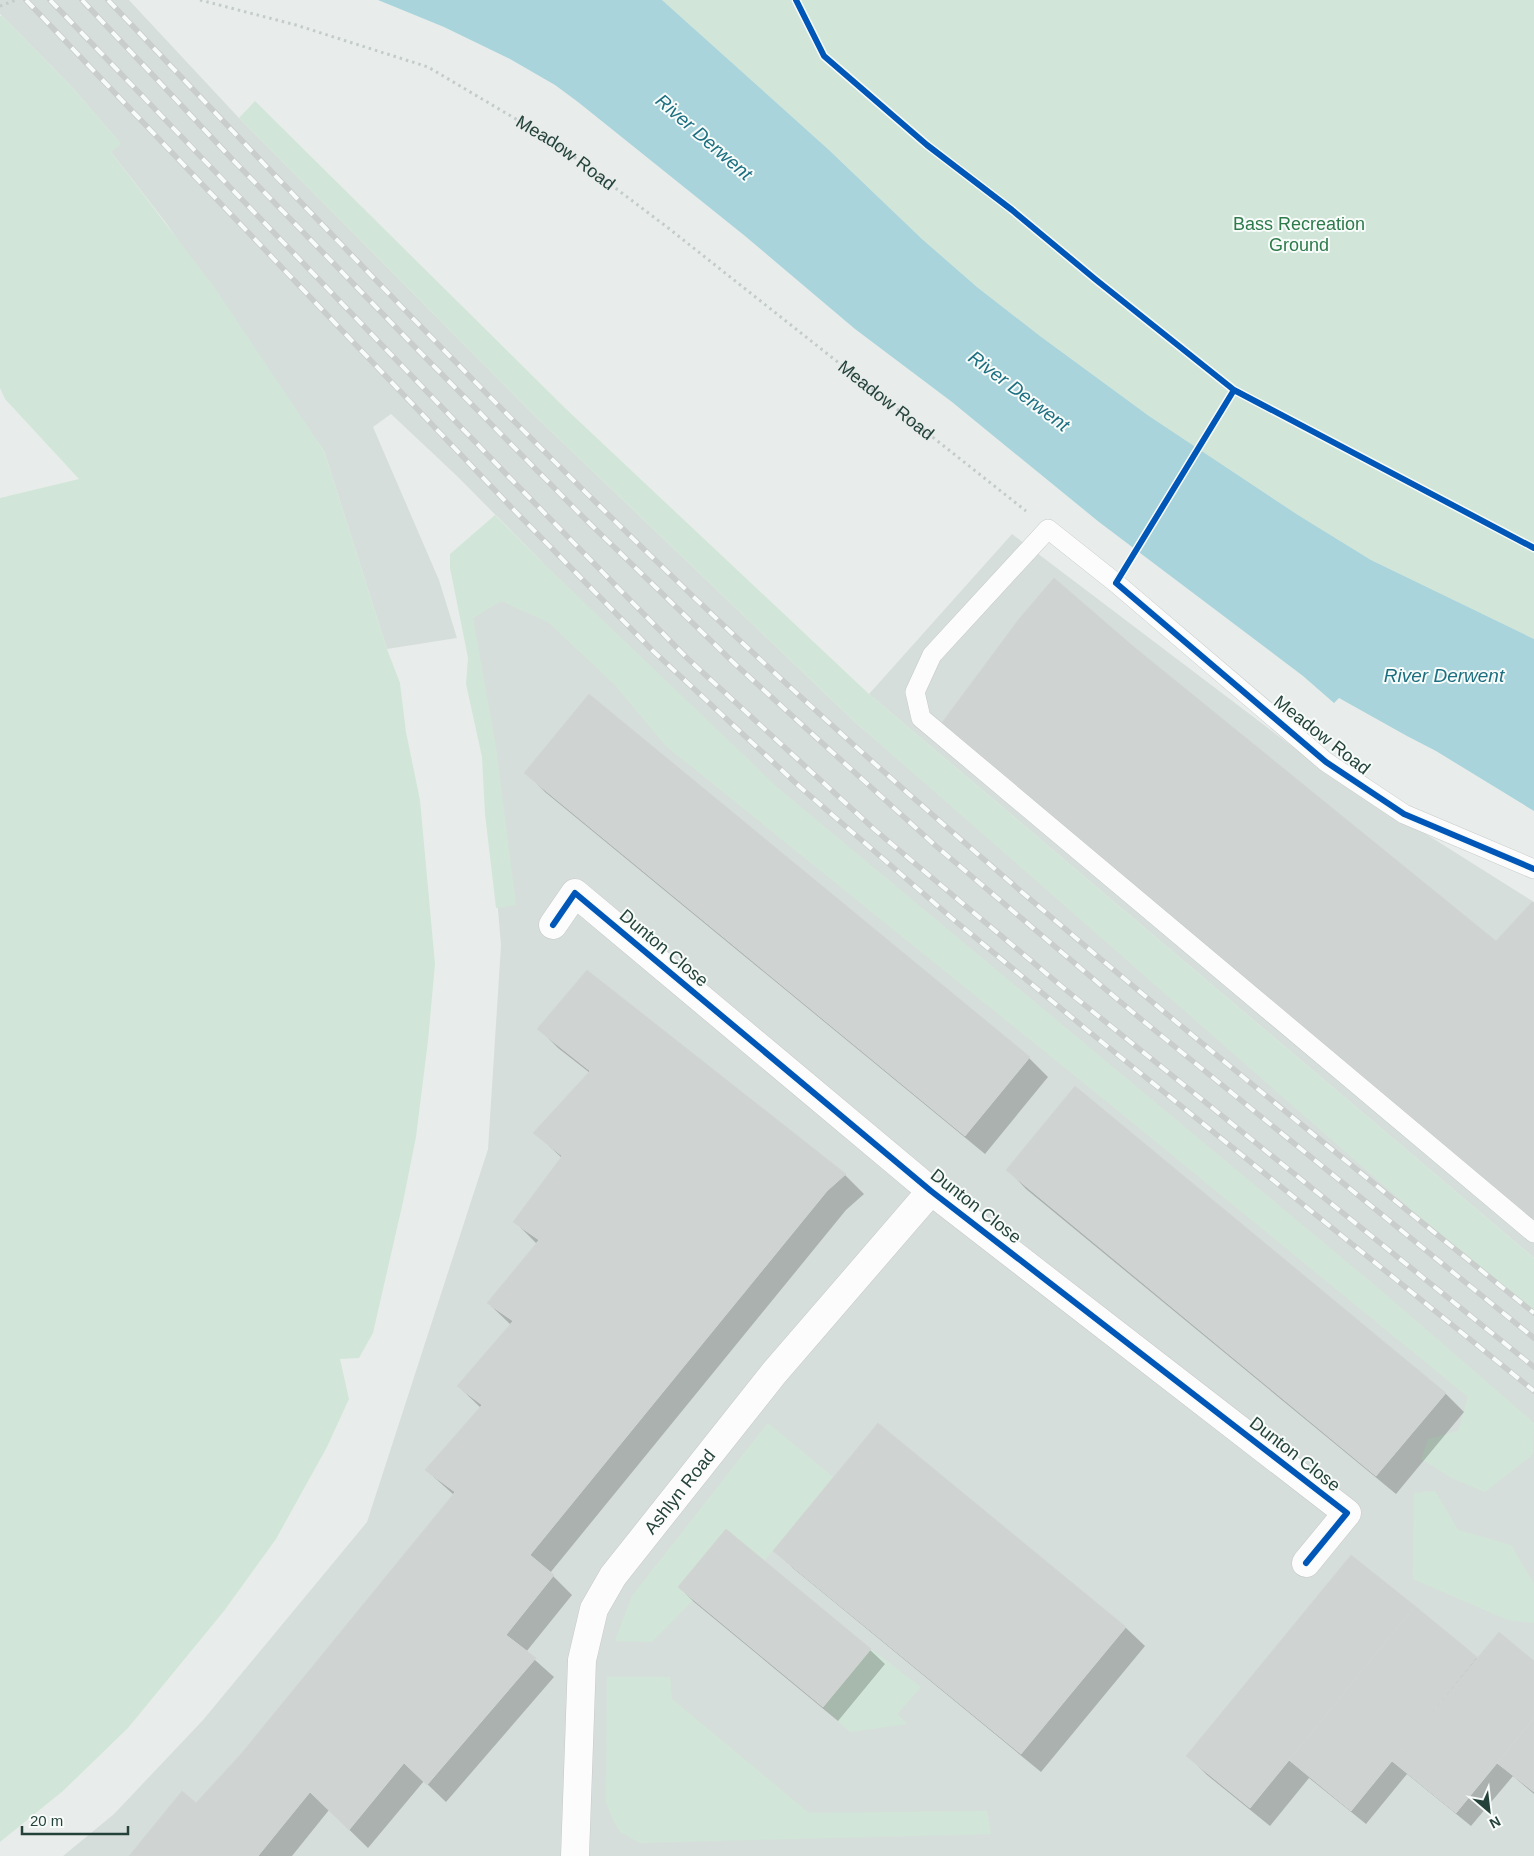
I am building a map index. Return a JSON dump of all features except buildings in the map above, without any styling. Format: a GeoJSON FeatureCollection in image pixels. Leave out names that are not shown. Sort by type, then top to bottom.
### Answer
{"type":"FeatureCollection","features":[{"type":"Feature","properties":{"kind":"street","name":"Dunton Close"},"geometry":{"type":"LineString","coordinates":[[553,925],[575,893],[932,1191],[1347,1513],[1306,1564]]}},
{"type":"Feature","properties":{"kind":"street","name":"Ashlyn Road"},"geometry":{"type":"LineString","coordinates":[[575,1856],[582,1660],[594,1609],[613,1576],[774,1373],[932,1191]]}},
{"type":"Feature","properties":{"kind":"lane","name":"Meadow Road"},"geometry":{"type":"LineString","coordinates":[[1048,529],[1116,584],[1326,762],[1404,814],[1534,870]]}},
{"type":"Feature","properties":{"kind":"lane"},"geometry":{"type":"LineString","coordinates":[[1048,529],[932,655],[915,692],[921,718],[1534,1233]]}},
{"type":"Feature","properties":{"kind":"path"},"geometry":{"type":"LineString","coordinates":[[0,6],[16,0]]}},
{"type":"Feature","properties":{"kind":"shaded area"},"geometry":{"type":"Polygon","coordinates":[[[0,0],[129,0],[239,118],[532,413],[855,722],[1534,1305],[1534,1856],[63,1856],[114,1814],[203,1720],[367,1522],[488,1149],[501,945],[473,618],[543,563],[458,477],[391,414],[373,427],[439,580],[457,638],[387,649],[324,451],[166,223],[111,152],[120,143],[70,85],[0,14],[0,0]]]}},
{"type":"Feature","properties":{"kind":"shaded area"},"geometry":{"type":"Polygon","coordinates":[[[1012,534],[1318,766],[1534,902],[1534,1258],[869,694],[1012,534]]]}},
{"type":"Feature","properties":{"kind":"green space","name":"Bass Recreation Ground"},"geometry":{"type":"Polygon","coordinates":[[[662,0],[1534,0],[1534,639],[1371,560],[1298,515],[1149,416],[977,287],[922,239],[829,150],[662,0]]]}},
{"type":"Feature","properties":{"kind":"green space"},"geometry":{"type":"Polygon","coordinates":[[[0,16],[70,85],[121,144],[111,152],[214,287],[324,451],[387,649],[400,683],[406,732],[420,800],[435,964],[416,1137],[403,1202],[373,1333],[359,1358],[340,1359],[349,1399],[327,1447],[276,1539],[224,1611],[128,1728],[63,1791],[0,1842],[0,498],[79,479],[5,399],[0,388],[0,16]]]}},
{"type":"Feature","properties":{"kind":"green space"},"geometry":{"type":"Polygon","coordinates":[[[255,101],[565,408],[869,694],[1534,1258],[1534,1311],[1477,1267],[855,722],[532,413],[239,118],[255,101]]]}},
{"type":"Feature","properties":{"kind":"green space"},"geometry":{"type":"Polygon","coordinates":[[[495,515],[777,787],[1384,1293],[1534,1423],[1533,1454],[1485,1492],[1454,1479],[1421,1459],[1428,1439],[1458,1431],[1468,1397],[1111,1105],[666,746],[614,684],[548,622],[501,601],[473,618],[496,747],[516,905],[496,908],[485,814],[482,757],[466,684],[468,658],[450,568],[450,554],[495,515]]]}},
{"type":"Feature","properties":{"kind":"green space"},"geometry":{"type":"Polygon","coordinates":[[[768,1423],[833,1477],[764,1561],[726,1529],[678,1587],[693,1600],[652,1642],[615,1641],[632,1596],[768,1423]]]}},
{"type":"Feature","properties":{"kind":"green space"},"geometry":{"type":"Polygon","coordinates":[[[1435,1491],[1458,1530],[1511,1545],[1534,1584],[1534,1623],[1508,1620],[1413,1579],[1414,1493],[1435,1491]]]}},
{"type":"Feature","properties":{"kind":"green space"},"geometry":{"type":"Polygon","coordinates":[[[871,1649],[921,1687],[897,1714],[907,1724],[850,1732],[823,1707],[871,1649]]]}},
{"type":"Feature","properties":{"kind":"green space"},"geometry":{"type":"Polygon","coordinates":[[[607,1677],[670,1677],[672,1699],[809,1813],[987,1811],[991,1834],[640,1843],[620,1832],[606,1802],[607,1677]]]}},
{"type":"Feature","properties":{"kind":"water","name":"River Derwent"},"geometry":{"type":"Polygon","coordinates":[[[378,0],[662,0],[829,150],[922,239],[977,287],[1149,416],[1298,515],[1371,560],[1534,639],[1534,811],[1436,751],[1339,698],[1334,703],[1303,676],[1099,522],[952,402],[855,329],[745,236],[555,85],[510,59],[444,27],[378,0]]]}},
{"type":"Feature","properties":{"kind":"railway"},"geometry":{"type":"LineString","coordinates":[[26,0],[509,505],[652,650],[800,787],[954,920],[1087,1030],[1534,1391]]}},
{"type":"Feature","properties":{"kind":"railway"},"geometry":{"type":"LineString","coordinates":[[50,0],[508,476],[688,659],[875,830],[1066,990],[1534,1367]]}},
{"type":"Feature","properties":{"kind":"railway"},"geometry":{"type":"LineString","coordinates":[[82,0],[232,159],[411,343],[582,516],[735,664],[937,847],[1142,1020],[1534,1338]]}},
{"type":"Feature","properties":{"kind":"railway"},"geometry":{"type":"LineString","coordinates":[[108,0],[459,366],[639,544],[824,718],[1086,947],[1534,1313]]}},
{"type":"Feature","properties":{"kind":"cycle path"},"geometry":{"type":"LineString","coordinates":[[796,0],[824,56],[927,145],[1012,210],[1234,390],[1534,548]]}},
{"type":"Feature","properties":{"kind":"cycle path"},"geometry":{"type":"LineString","coordinates":[[1234,390],[1116,583],[1326,762],[1404,814],[1534,869]]}},
{"type":"Feature","properties":{"kind":"cycle path"},"geometry":{"type":"LineString","coordinates":[[553,925],[575,893],[931,1191],[1347,1513],[1306,1563]]}}]}
